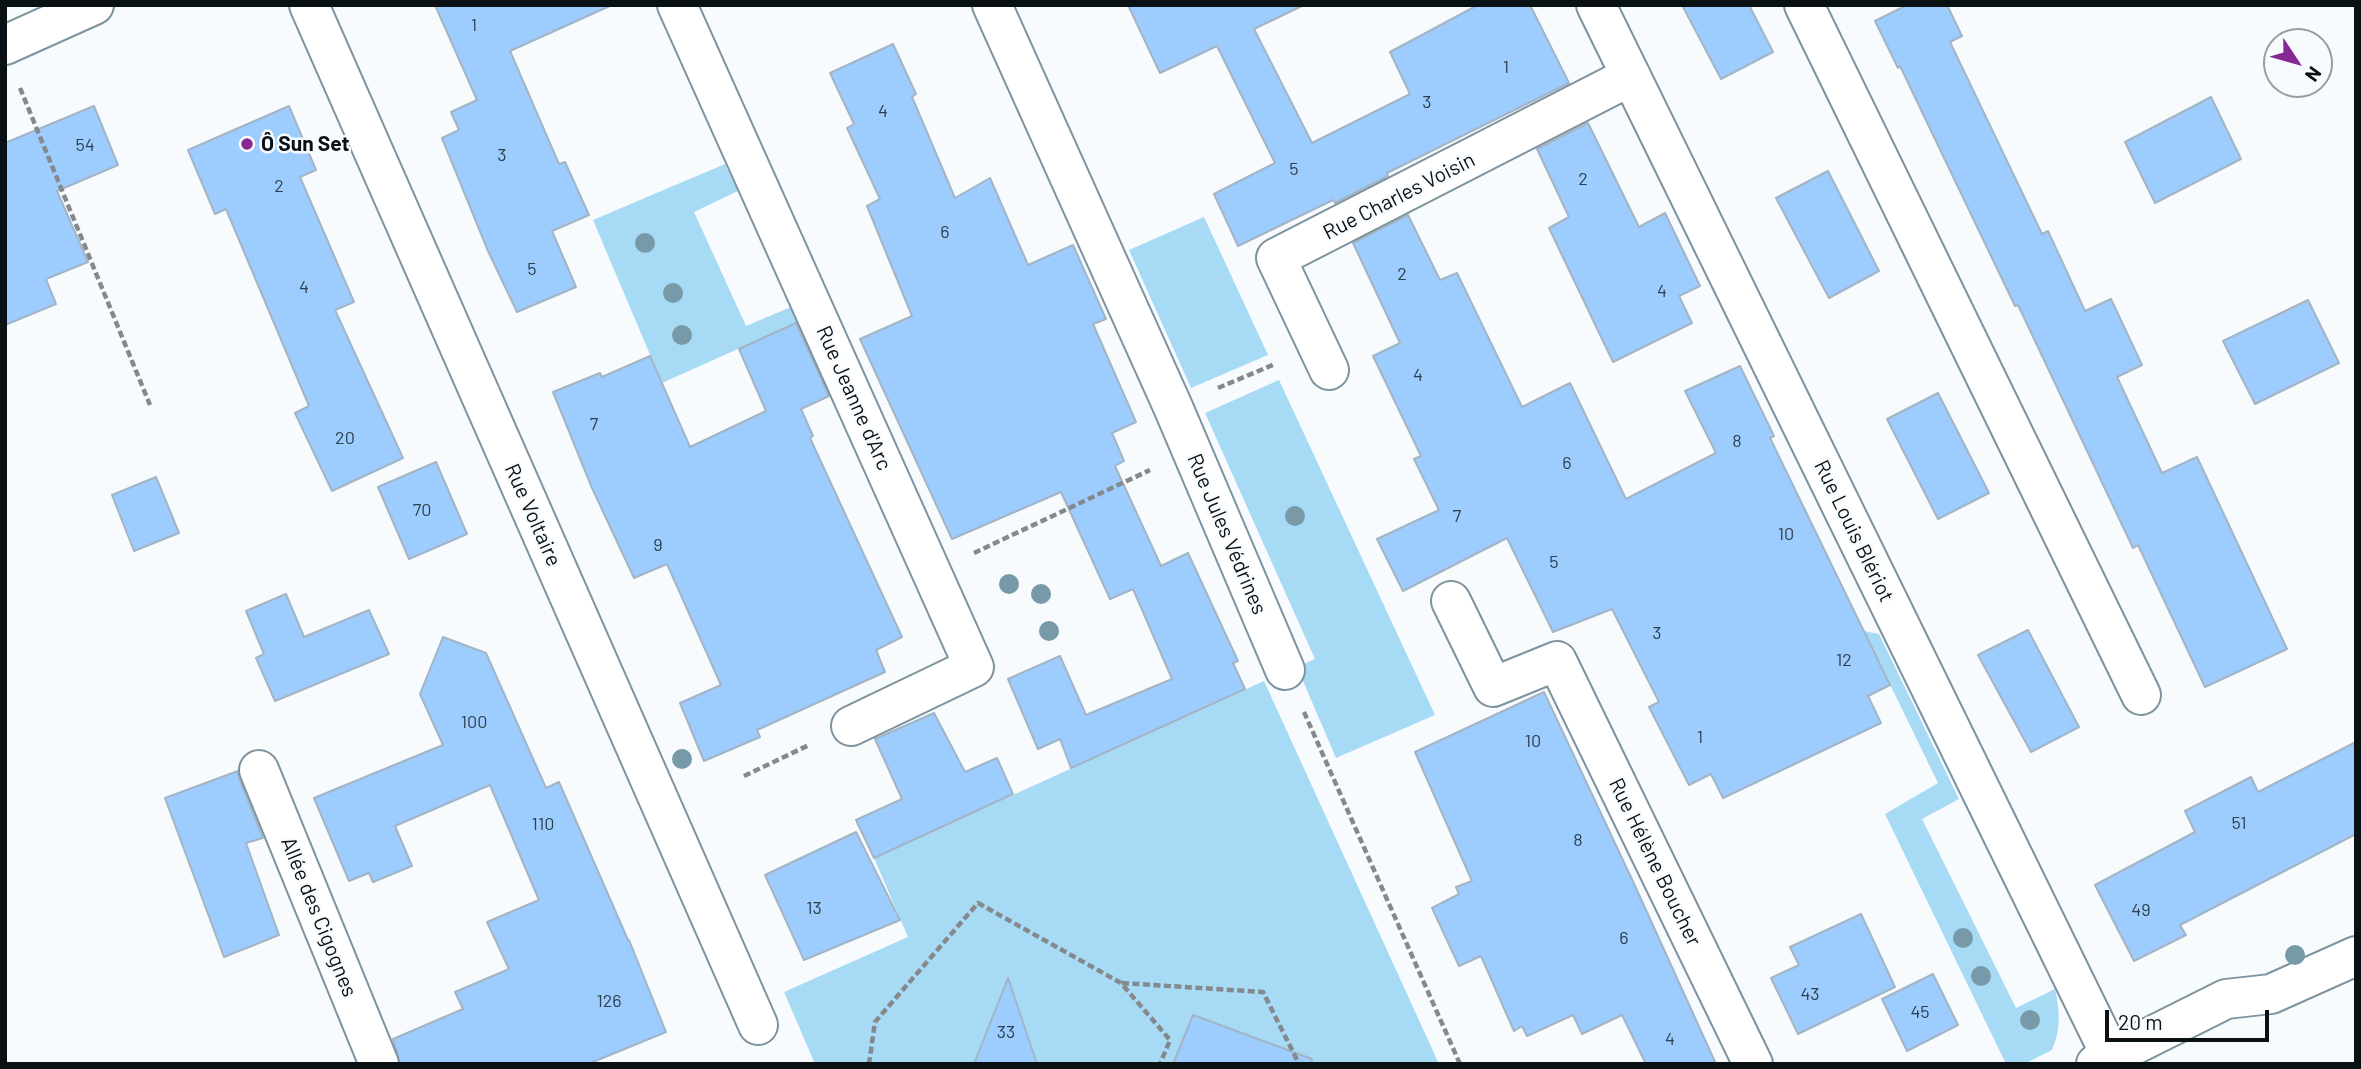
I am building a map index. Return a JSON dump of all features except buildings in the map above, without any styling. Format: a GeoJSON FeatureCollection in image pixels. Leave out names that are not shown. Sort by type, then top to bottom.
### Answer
{"type":"FeatureCollection","features":[{"type":"Feature","properties":{"kind":"street"},"geometry":{"type":"LineString","coordinates":[[10,61],[94,5]]}},
{"type":"Feature","properties":{"kind":"street","name":"Rue Voltaire"},"geometry":{"type":"LineString","coordinates":[[309,5],[758,1025]]}},
{"type":"Feature","properties":{"kind":"street","name":"Rue Jeanne d'Arc"},"geometry":{"type":"LineString","coordinates":[[677,5],[974,667],[851,726]]}},
{"type":"Feature","properties":{"kind":"street","name":"Rue Jules Védrines"},"geometry":{"type":"LineString","coordinates":[[992,5],[1173,407],[1285,670]]}},
{"type":"Feature","properties":{"kind":"street","name":"Rue Louis Blériot"},"geometry":{"type":"LineString","coordinates":[[1596,5],[2104,1060]]}},
{"type":"Feature","properties":{"kind":"street"},"geometry":{"type":"LineString","coordinates":[[1804,5],[2141,695]]}},
{"type":"Feature","properties":{"kind":"street","name":"Rue Charles Voisin"},"geometry":{"type":"LineString","coordinates":[[1323,357],[1276,258],[1631,76]]}},
{"type":"Feature","properties":{"kind":"street","name":"Rue Hélène Boucher"},"geometry":{"type":"LineString","coordinates":[[1451,601],[1493,687],[1557,661],[1752,1064]]}},
{"type":"Feature","properties":{"kind":"street","name":"Allée des Cigognes"},"geometry":{"type":"LineString","coordinates":[[259,770],[379,1064]]}},
{"type":"Feature","properties":{"kind":"street"},"geometry":{"type":"LineString","coordinates":[[2104,1060],[2226,999],[2271,994],[2356,956]]}},
{"type":"Feature","properties":{"kind":"path"},"geometry":{"type":"LineString","coordinates":[[10,61],[150,405]]}},
{"type":"Feature","properties":{"kind":"path"},"geometry":{"type":"LineString","coordinates":[[1173,407],[1323,357]]}},
{"type":"Feature","properties":{"kind":"path"},"geometry":{"type":"LineString","coordinates":[[932,573],[1192,451]]}},
{"type":"Feature","properties":{"kind":"path"},"geometry":{"type":"LineString","coordinates":[[1285,670],[1460,1064]]}},
{"type":"Feature","properties":{"kind":"path"},"geometry":{"type":"LineString","coordinates":[[744,776],[851,726]]}},
{"type":"Feature","properties":{"kind":"path"},"geometry":{"type":"LineString","coordinates":[[869,1064],[875,1022],[978,903],[1121,983],[1170,1040],[1160,1064]]}},
{"type":"Feature","properties":{"kind":"path"},"geometry":{"type":"LineString","coordinates":[[1121,983],[1263,992],[1298,1064]]}},
{"type":"Feature","properties":{"kind":"shaded area"},"geometry":{"type":"Polygon","coordinates":[[[725,164],[738,191],[694,212],[746,326],[791,307],[798,322],[662,383],[593,220],[725,164]]]}},
{"type":"Feature","properties":{"kind":"shaded area"},"geometry":{"type":"Polygon","coordinates":[[[1204,217],[1268,355],[1191,388],[1129,250],[1204,217]]]}},
{"type":"Feature","properties":{"kind":"shaded area"},"geometry":{"type":"Polygon","coordinates":[[[1279,380],[1435,715],[1336,758],[1297,667],[1315,659],[1205,413],[1279,380]]]}},
{"type":"Feature","properties":{"kind":"shaded area"},"geometry":{"type":"Polygon","coordinates":[[[1864,631],[1879,634],[1959,799],[1922,819],[2016,1008],[2055,989],[2059,1020],[2052,1050],[2024,1064],[2006,1064],[1885,814],[1938,783],[1864,631]]]}},
{"type":"Feature","properties":{"kind":"shaded area"},"geometry":{"type":"Polygon","coordinates":[[[1264,681],[1439,1064],[815,1064],[784,992],[908,937],[874,858],[1264,681]]]}},
{"type":"Feature","properties":{"kind":"place","name":"Ô Sun Set"},"geometry":{"type":"Point","coordinates":[247,144]}}]}
